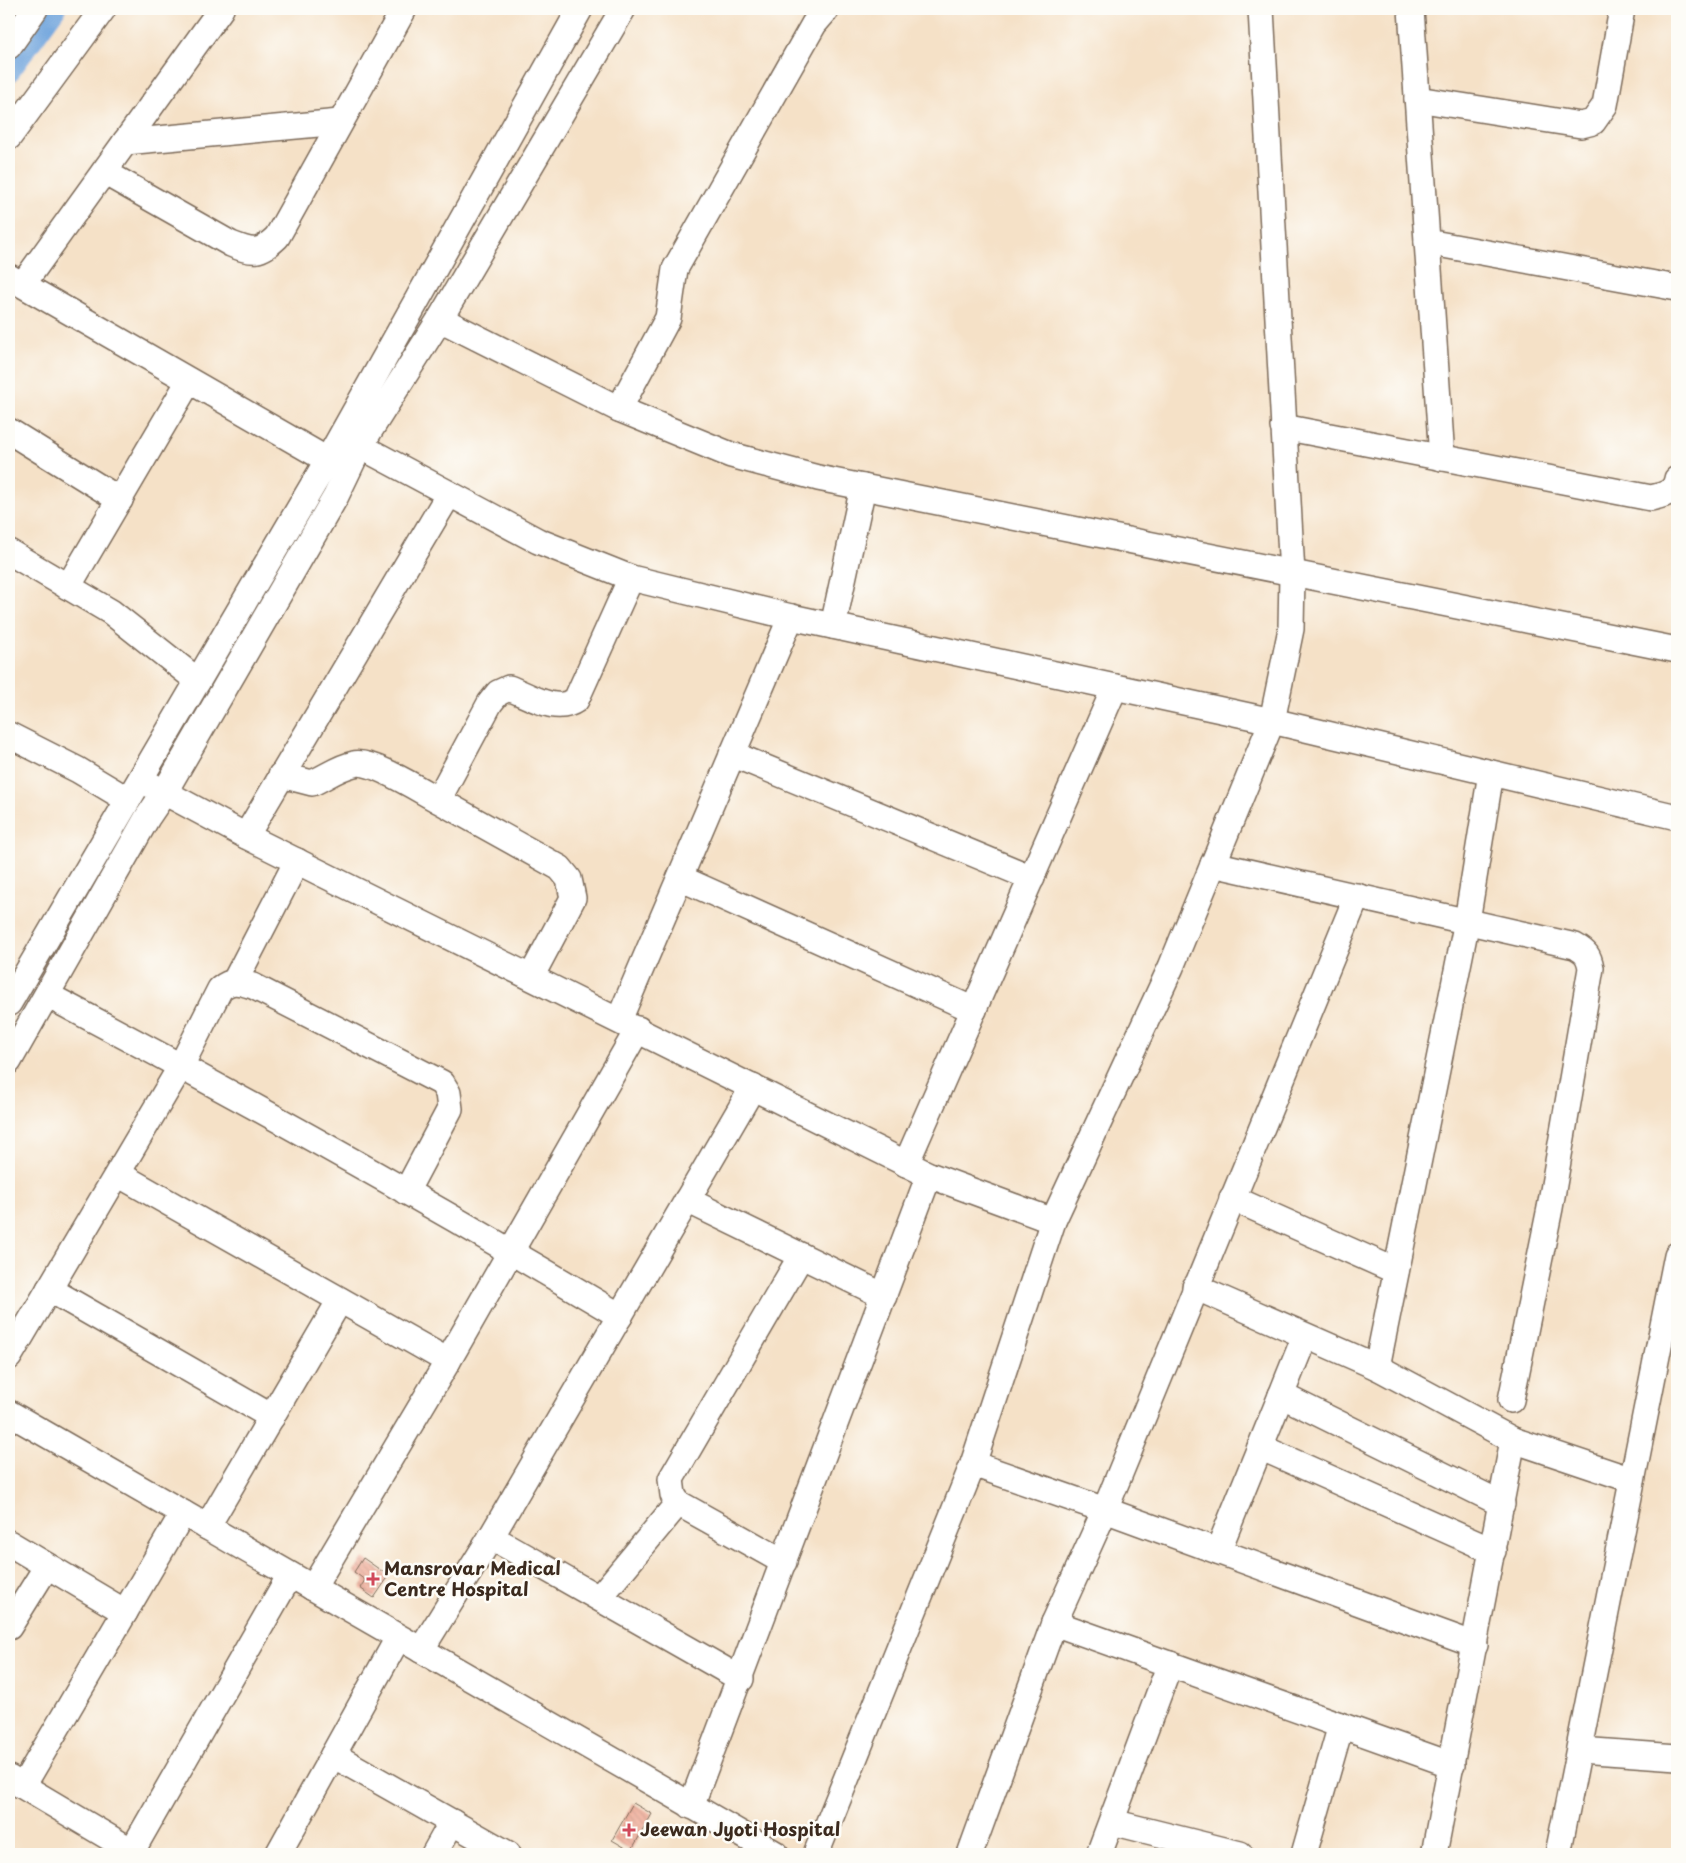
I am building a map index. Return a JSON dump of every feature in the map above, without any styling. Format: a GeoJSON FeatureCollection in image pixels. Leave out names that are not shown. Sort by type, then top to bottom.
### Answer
{"type":"FeatureCollection","features":[{"type":"Feature","properties":{"kind":"street"},"geometry":{"type":"LineString","coordinates":[[9,46],[35,9]]}},
{"type":"Feature","properties":{"kind":"street"},"geometry":{"type":"LineString","coordinates":[[9,137],[103,9]]}},
{"type":"Feature","properties":{"kind":"street"},"geometry":{"type":"LineString","coordinates":[[221,9],[104,172],[16,281],[338,466]]}},
{"type":"Feature","properties":{"kind":"street"},"geometry":{"type":"LineString","coordinates":[[104,172],[231,244],[249,251],[264,250],[277,237],[404,9]]}},
{"type":"Feature","properties":{"kind":"street"},"geometry":{"type":"LineString","coordinates":[[9,1062],[147,818],[164,793],[580,9]]}},
{"type":"Feature","properties":{"kind":"street"},"geometry":{"type":"LineString","coordinates":[[9,1003],[198,682],[338,466],[360,446],[440,319],[623,9]]}},
{"type":"Feature","properties":{"kind":"street"},"geometry":{"type":"LineString","coordinates":[[619,409],[668,318],[675,269],[814,24],[827,9]]}},
{"type":"Feature","properties":{"kind":"street"},"geometry":{"type":"LineString","coordinates":[[816,1854],[973,1464],[1053,1221],[1171,967],[1272,721],[1291,629],[1292,574],[1260,9]]}},
{"type":"Feature","properties":{"kind":"street"},"geometry":{"type":"LineString","coordinates":[[1411,9],[1442,458]]}},
{"type":"Feature","properties":{"kind":"street"},"geometry":{"type":"LineString","coordinates":[[1417,99],[1581,125],[1593,122],[1605,106],[1622,9]]}},
{"type":"Feature","properties":{"kind":"street"},"geometry":{"type":"LineString","coordinates":[[125,142],[340,122]]}},
{"type":"Feature","properties":{"kind":"street"},"geometry":{"type":"LineString","coordinates":[[1427,242],[1677,288]]}},
{"type":"Feature","properties":{"kind":"street"},"geometry":{"type":"LineString","coordinates":[[440,319],[619,409],[731,455],[818,478],[1677,650]]}},
{"type":"Feature","properties":{"kind":"street"},"geometry":{"type":"LineString","coordinates":[[68,586],[189,381]]}},
{"type":"Feature","properties":{"kind":"street"},"geometry":{"type":"LineString","coordinates":[[1283,428],[1651,498],[1668,494],[1676,484],[1677,479]]}},
{"type":"Feature","properties":{"kind":"street"},"geometry":{"type":"LineString","coordinates":[[9,431],[120,500]]}},
{"type":"Feature","properties":{"kind":"street"},"geometry":{"type":"LineString","coordinates":[[360,446],[538,541],[631,578],[834,626],[1272,721],[1677,817]]}},
{"type":"Feature","properties":{"kind":"street"},"geometry":{"type":"LineString","coordinates":[[834,626],[863,487]]}},
{"type":"Feature","properties":{"kind":"street"},"geometry":{"type":"LineString","coordinates":[[246,836],[449,494]]}},
{"type":"Feature","properties":{"kind":"street"},"geometry":{"type":"LineString","coordinates":[[9,552],[111,612],[198,682]]}},
{"type":"Feature","properties":{"kind":"street"},"geometry":{"type":"LineString","coordinates":[[438,800],[490,703],[498,693],[509,688],[556,707],[568,705],[576,700],[631,578]]}},
{"type":"Feature","properties":{"kind":"street"},"geometry":{"type":"LineString","coordinates":[[313,1588],[511,1251],[629,1025],[680,878],[791,616]]}},
{"type":"Feature","properties":{"kind":"street"},"geometry":{"type":"LineString","coordinates":[[906,1164],[1115,687]]}},
{"type":"Feature","properties":{"kind":"street"},"geometry":{"type":"LineString","coordinates":[[9,735],[78,770],[134,789],[164,793],[246,836],[906,1164],[929,1175],[1053,1221]]}},
{"type":"Feature","properties":{"kind":"street"},"geometry":{"type":"LineString","coordinates":[[732,754],[1032,878]]}},
{"type":"Feature","properties":{"kind":"street"},"geometry":{"type":"LineString","coordinates":[[281,775],[312,784],[326,775],[359,763],[371,766],[438,800],[560,868],[569,879],[574,898],[532,977]]}},
{"type":"Feature","properties":{"kind":"street"},"geometry":{"type":"LineString","coordinates":[[1377,1367],[1467,921],[1491,773]]}},
{"type":"Feature","properties":{"kind":"street"},"geometry":{"type":"LineString","coordinates":[[236,981],[297,861]]}},
{"type":"Feature","properties":{"kind":"street"},"geometry":{"type":"LineString","coordinates":[[1214,864],[1576,946],[1585,951],[1591,968],[1550,1208],[1511,1400]]}},
{"type":"Feature","properties":{"kind":"street"},"geometry":{"type":"LineString","coordinates":[[680,878],[974,1010]]}},
{"type":"Feature","properties":{"kind":"street"},"geometry":{"type":"LineString","coordinates":[[970,1854],[1054,1623],[1105,1510],[1356,896]]}},
{"type":"Feature","properties":{"kind":"street"},"geometry":{"type":"LineString","coordinates":[[9,1356],[181,1066],[220,989],[227,983],[236,981],[253,986],[442,1083],[448,1093],[450,1109],[406,1192]]}},
{"type":"Feature","properties":{"kind":"street"},"geometry":{"type":"LineString","coordinates":[[47,995],[181,1066],[406,1192],[511,1251],[620,1316]]}},
{"type":"Feature","properties":{"kind":"street"},"geometry":{"type":"LineString","coordinates":[[421,1650],[491,1537],[754,1087]]}},
{"type":"Feature","properties":{"kind":"street"},"geometry":{"type":"LineString","coordinates":[[118,1174],[448,1361]]}},
{"type":"Feature","properties":{"kind":"street"},"geometry":{"type":"LineString","coordinates":[[692,1806],[929,1175]]}},
{"type":"Feature","properties":{"kind":"street"},"geometry":{"type":"LineString","coordinates":[[1232,1198],[1396,1271]]}},
{"type":"Feature","properties":{"kind":"street"},"geometry":{"type":"LineString","coordinates":[[687,1200],[884,1296]]}},
{"type":"Feature","properties":{"kind":"street"},"geometry":{"type":"LineString","coordinates":[[1558,1854],[1677,1255]]}},
{"type":"Feature","properties":{"kind":"street"},"geometry":{"type":"LineString","coordinates":[[784,1562],[678,1504],[673,1495],[671,1479],[801,1256]]}},
{"type":"Feature","properties":{"kind":"street"},"geometry":{"type":"LineString","coordinates":[[1196,1287],[1377,1367],[1514,1440],[1632,1480]]}},
{"type":"Feature","properties":{"kind":"street"},"geometry":{"type":"LineString","coordinates":[[49,1289],[272,1417]]}},
{"type":"Feature","properties":{"kind":"street"},"geometry":{"type":"LineString","coordinates":[[208,1528],[340,1300]]}},
{"type":"Feature","properties":{"kind":"street"},"geometry":{"type":"LineString","coordinates":[[1218,1551],[1305,1336]]}},
{"type":"Feature","properties":{"kind":"street"},"geometry":{"type":"LineString","coordinates":[[1281,1395],[1502,1504]]}},
{"type":"Feature","properties":{"kind":"street"},"geometry":{"type":"LineString","coordinates":[[9,1413],[776,1854]]}},
{"type":"Feature","properties":{"kind":"street"},"geometry":{"type":"LineString","coordinates":[[1434,1854],[1514,1440]]}},
{"type":"Feature","properties":{"kind":"street"},"geometry":{"type":"LineString","coordinates":[[1260,1447],[1493,1551]]}},
{"type":"Feature","properties":{"kind":"street"},"geometry":{"type":"LineString","coordinates":[[973,1464],[1475,1645]]}},
{"type":"Feature","properties":{"kind":"street"},"geometry":{"type":"LineString","coordinates":[[599,1598],[678,1504]]}},
{"type":"Feature","properties":{"kind":"street"},"geometry":{"type":"LineString","coordinates":[[183,1513],[125,1612],[16,1782],[135,1853],[290,1575]]}},
{"type":"Feature","properties":{"kind":"street"},"geometry":{"type":"LineString","coordinates":[[491,1537],[741,1678]]}},
{"type":"Feature","properties":{"kind":"street"},"geometry":{"type":"LineString","coordinates":[[9,1543],[125,1612]]}},
{"type":"Feature","properties":{"kind":"street"},"geometry":{"type":"LineString","coordinates":[[9,1627],[47,1566]]}},
{"type":"Feature","properties":{"kind":"street"},"geometry":{"type":"LineString","coordinates":[[1054,1623],[1452,1765]]}},
{"type":"Feature","properties":{"kind":"street"},"geometry":{"type":"LineString","coordinates":[[278,1854],[398,1638]]}},
{"type":"Feature","properties":{"kind":"street"},"geometry":{"type":"LineString","coordinates":[[1099,1854],[1170,1664]]}},
{"type":"Feature","properties":{"kind":"street"},"geometry":{"type":"LineString","coordinates":[[1304,1854],[1341,1726]]}},
{"type":"Feature","properties":{"kind":"street"},"geometry":{"type":"LineString","coordinates":[[1580,1750],[1677,1757]]}},
{"type":"Feature","properties":{"kind":"street"},"geometry":{"type":"LineString","coordinates":[[333,1755],[508,1854]]}},
{"type":"Feature","properties":{"kind":"street"},"geometry":{"type":"LineString","coordinates":[[434,1854],[452,1822]]}},
{"type":"Feature","properties":{"kind":"street"},"geometry":{"type":"LineString","coordinates":[[1112,1822],[1240,1854]]}},
{"type":"Feature","properties":{"kind":"building"},"geometry":{"type":"Polygon","coordinates":[[[363,1558],[389,1576],[374,1598],[360,1588],[365,1580],[354,1572],[363,1558]]]}},
{"type":"Feature","properties":{"kind":"building"},"geometry":{"type":"Polygon","coordinates":[[[633,1803],[652,1814],[631,1851],[612,1840],[633,1803]]]}},
{"type":"Feature","properties":{"kind":"waterway"},"geometry":{"type":"LineString","coordinates":[[9,72],[55,9]]}},
{"type":"Feature","properties":{"kind":"place","name":"Mansrovar Medical Centre Hospital"},"geometry":{"type":"Point","coordinates":[373,1579]}},
{"type":"Feature","properties":{"kind":"place","name":"Jeewan Jyoti Hospital"},"geometry":{"type":"Point","coordinates":[629,1830]}}]}
